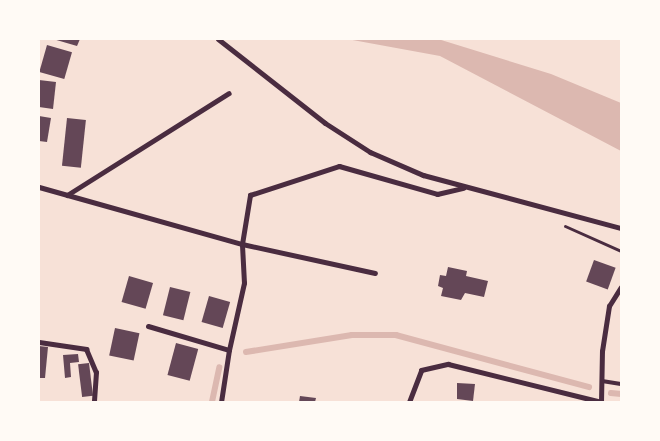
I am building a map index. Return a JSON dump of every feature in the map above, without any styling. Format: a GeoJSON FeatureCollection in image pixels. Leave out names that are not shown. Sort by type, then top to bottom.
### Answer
{"type":"FeatureCollection","features":[{"type":"Feature","properties":{"kind":"street"},"geometry":{"type":"LineString","coordinates":[[218,39],[325,123],[370,152],[422,175],[558,213],[621,228]]}},
{"type":"Feature","properties":{"kind":"street"},"geometry":{"type":"LineString","coordinates":[[67,195],[228,93]]}},
{"type":"Feature","properties":{"kind":"street"},"geometry":{"type":"LineString","coordinates":[[221,402],[228,350],[244,282],[242,244],[250,195],[339,166],[437,194],[466,187]]}},
{"type":"Feature","properties":{"kind":"street"},"geometry":{"type":"LineString","coordinates":[[39,187],[242,244],[375,273]]}},
{"type":"Feature","properties":{"kind":"street"},"geometry":{"type":"LineString","coordinates":[[409,402],[421,370],[448,364],[601,402],[602,351],[609,306],[621,287]]}},
{"type":"Feature","properties":{"kind":"street"},"geometry":{"type":"LineString","coordinates":[[148,326],[228,350]]}},
{"type":"Feature","properties":{"kind":"street"},"geometry":{"type":"LineString","coordinates":[[39,342],[86,349],[96,372],[94,402]]}},
{"type":"Feature","properties":{"kind":"lane"},"geometry":{"type":"LineString","coordinates":[[602,381],[621,384]]}},
{"type":"Feature","properties":{"kind":"path"},"geometry":{"type":"LineString","coordinates":[[558,213],[566,227],[621,251]]}},
{"type":"Feature","properties":{"kind":"shaded area"},"geometry":{"type":"Polygon","coordinates":[[[347,39],[438,39],[551,74],[621,103],[621,151],[440,56],[347,39]]]}},
{"type":"Feature","properties":{"kind":"building"},"geometry":{"type":"Polygon","coordinates":[[[53,39],[80,39],[77,46],[53,39]]]}},
{"type":"Feature","properties":{"kind":"building"},"geometry":{"type":"Polygon","coordinates":[[[47,45],[72,52],[64,79],[39,72],[47,45]]]}},
{"type":"Feature","properties":{"kind":"building"},"geometry":{"type":"Polygon","coordinates":[[[39,80],[56,82],[53,109],[39,107],[39,80]]]}},
{"type":"Feature","properties":{"kind":"building"},"geometry":{"type":"Polygon","coordinates":[[[39,116],[51,118],[47,142],[39,141],[39,116]]]}},
{"type":"Feature","properties":{"kind":"building"},"geometry":{"type":"Polygon","coordinates":[[[67,118],[86,120],[81,168],[62,166],[67,118]]]}},
{"type":"Feature","properties":{"kind":"building"},"geometry":{"type":"Polygon","coordinates":[[[594,260],[616,268],[608,289],[586,282],[594,260]]]}},
{"type":"Feature","properties":{"kind":"building"},"geometry":{"type":"Polygon","coordinates":[[[448,267],[467,271],[466,276],[488,281],[484,297],[465,293],[461,300],[441,296],[443,288],[438,286],[440,275],[446,276],[448,267]]]}},
{"type":"Feature","properties":{"kind":"building"},"geometry":{"type":"Polygon","coordinates":[[[129,276],[153,283],[146,309],[122,302],[129,276]]]}},
{"type":"Feature","properties":{"kind":"building"},"geometry":{"type":"Polygon","coordinates":[[[170,287],[190,292],[183,320],[163,315],[170,287]]]}},
{"type":"Feature","properties":{"kind":"building"},"geometry":{"type":"Polygon","coordinates":[[[209,296],[230,302],[223,328],[202,322],[209,296]]]}},
{"type":"Feature","properties":{"kind":"building"},"geometry":{"type":"Polygon","coordinates":[[[115,328],[139,333],[134,361],[109,355],[115,328]]]}},
{"type":"Feature","properties":{"kind":"building"},"geometry":{"type":"Polygon","coordinates":[[[176,343],[198,349],[190,381],[167,375],[176,343]]]}},
{"type":"Feature","properties":{"kind":"building"},"geometry":{"type":"Polygon","coordinates":[[[39,346],[48,347],[45,378],[39,378],[39,346]]]}},
{"type":"Feature","properties":{"kind":"building"},"geometry":{"type":"Polygon","coordinates":[[[78,354],[79,362],[70,363],[71,377],[65,378],[63,355],[78,354]]]}},
{"type":"Feature","properties":{"kind":"building"},"geometry":{"type":"Polygon","coordinates":[[[89,363],[93,396],[82,397],[78,364],[89,363]]]}},
{"type":"Feature","properties":{"kind":"building"},"geometry":{"type":"Polygon","coordinates":[[[457,383],[475,384],[473,401],[457,399],[457,383]]]}},
{"type":"Feature","properties":{"kind":"building"},"geometry":{"type":"Polygon","coordinates":[[[300,396],[316,398],[315,402],[299,402],[300,396]]]}},
{"type":"Feature","properties":{"kind":"waterway"},"geometry":{"type":"LineString","coordinates":[[246,352],[352,335],[396,335],[589,387]]}},
{"type":"Feature","properties":{"kind":"waterway"},"geometry":{"type":"LineString","coordinates":[[212,402],[219,368]]}},
{"type":"Feature","properties":{"kind":"waterway"},"geometry":{"type":"LineString","coordinates":[[611,393],[621,394]]}}]}
